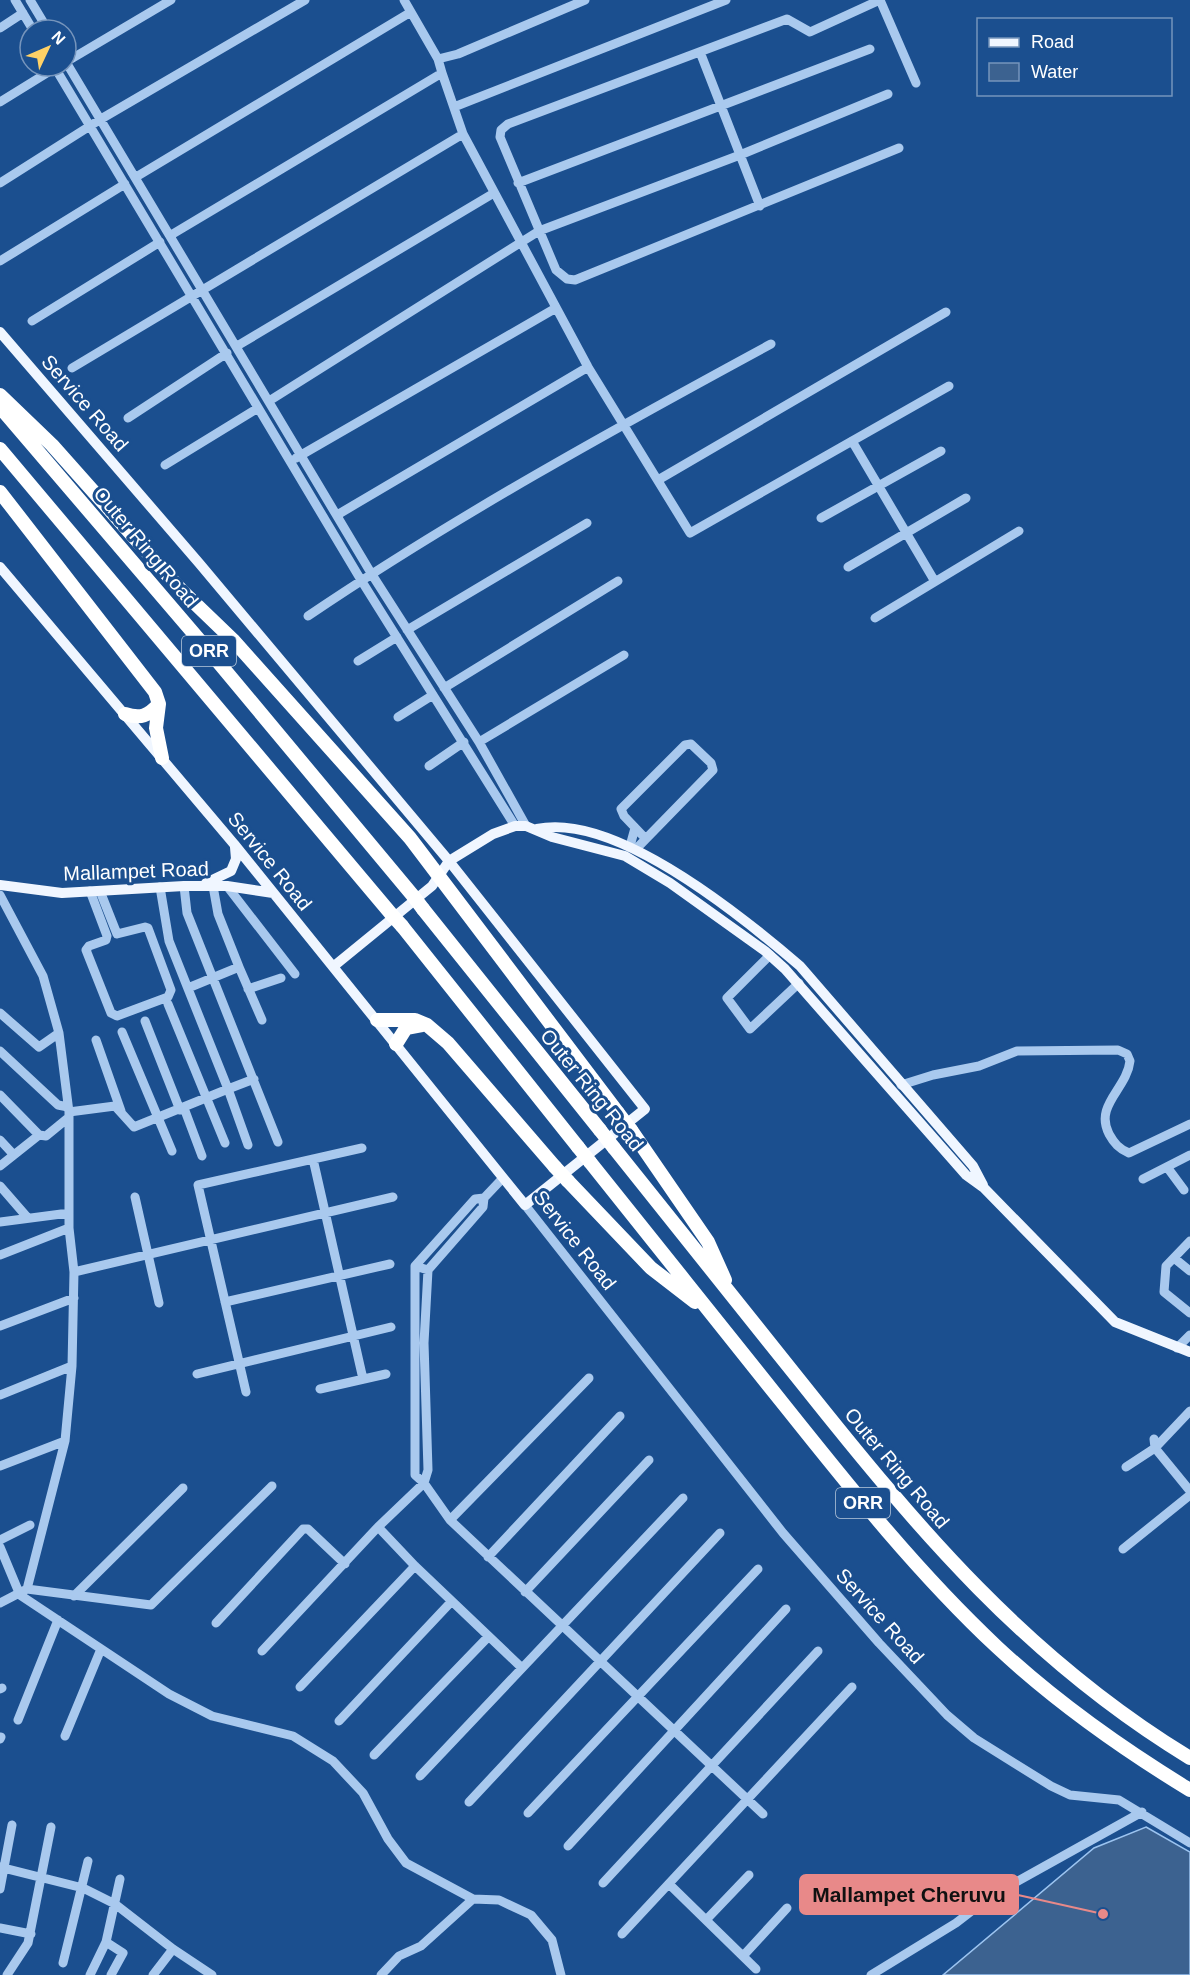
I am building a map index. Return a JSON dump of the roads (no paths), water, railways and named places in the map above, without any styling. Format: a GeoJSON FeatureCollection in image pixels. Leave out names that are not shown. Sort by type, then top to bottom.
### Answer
{"type":"FeatureCollection","features":[{"type":"Feature","properties":{"kind":"highway"},"geometry":{"type":"LineString","coordinates":[[0,395],[52,445],[181,590],[233,640],[439,875],[631,1130],[708,1242],[733,1298]]}},
{"type":"Feature","properties":{"kind":"highway","name":"Outer Ring Road"},"geometry":{"type":"LineString","coordinates":[[0,407],[219,663],[414,897],[892,1496],[987,1600],[1077,1680],[1190,1758]]}},
{"type":"Feature","properties":{"kind":"highway","name":"ORR"},"geometry":{"type":"LineString","coordinates":[[0,449],[190,671],[402,926],[872,1514],[968,1619],[1060,1701],[1127,1750],[1190,1790]]}},
{"type":"Feature","properties":{"kind":"highway"},"geometry":{"type":"LineString","coordinates":[[0,492],[155,692],[159,704],[156,728],[162,758]]}},
{"type":"Feature","properties":{"kind":"highway"},"geometry":{"type":"LineString","coordinates":[[125,714],[136,718],[145,716],[159,704]]}},
{"type":"Feature","properties":{"kind":"highway"},"geometry":{"type":"LineString","coordinates":[[377,1020],[415,1020],[427,1024],[448,1043],[555,1167],[651,1268],[713,1316]]}},
{"type":"Feature","properties":{"kind":"highway"},"geometry":{"type":"LineString","coordinates":[[396,1044],[406,1028],[427,1024]]}},
{"type":"Feature","properties":{"kind":"main road","name":"Service Road"},"geometry":{"type":"LineString","coordinates":[[0,332],[207,572],[449,861],[645,1109],[525,1205],[234,844],[0,567]]}},
{"type":"Feature","properties":{"kind":"main road"},"geometry":{"type":"LineString","coordinates":[[334,966],[432,886],[449,861],[493,834],[526,827],[554,826],[601,834],[658,861],[741,919],[800,966],[973,1166],[984,1188]]}},
{"type":"Feature","properties":{"kind":"main road"},"geometry":{"type":"LineString","coordinates":[[526,827],[552,837],[633,859],[770,955],[800,983],[966,1175],[984,1188],[1115,1322],[1190,1352]]}},
{"type":"Feature","properties":{"kind":"main road"},"geometry":{"type":"LineString","coordinates":[[197,886],[231,871],[236,859],[234,844]]}},
{"type":"Feature","properties":{"kind":"main road","name":"Mallampet Road"},"geometry":{"type":"LineString","coordinates":[[0,885],[62,893],[160,887],[227,886],[273,893]]}},
{"type":"Feature","properties":{"kind":"street"},"geometry":{"type":"LineString","coordinates":[[15,0],[26,18]]}},
{"type":"Feature","properties":{"kind":"street"},"geometry":{"type":"LineString","coordinates":[[41,18],[32,3],[44,0]]}},
{"type":"Feature","properties":{"kind":"street"},"geometry":{"type":"LineString","coordinates":[[78,55],[171,0]]}},
{"type":"Feature","properties":{"kind":"street"},"geometry":{"type":"LineString","coordinates":[[0,183],[101,119],[305,0]]}},
{"type":"Feature","properties":{"kind":"street"},"geometry":{"type":"LineString","coordinates":[[404,0],[438,59],[463,134],[494,193],[588,367],[690,533],[949,386]]}},
{"type":"Feature","properties":{"kind":"street"},"geometry":{"type":"LineString","coordinates":[[438,59],[458,54],[585,0]]}},
{"type":"Feature","properties":{"kind":"street"},"geometry":{"type":"LineString","coordinates":[[454,107],[726,0]]}},
{"type":"Feature","properties":{"kind":"street"},"geometry":{"type":"LineString","coordinates":[[899,148],[575,280],[567,279],[556,270],[500,137],[501,130],[508,124],[787,19],[810,32],[880,0],[916,83]]}},
{"type":"Feature","properties":{"kind":"street"},"geometry":{"type":"LineString","coordinates":[[136,177],[411,12]]}},
{"type":"Feature","properties":{"kind":"street"},"geometry":{"type":"LineString","coordinates":[[0,28],[23,13]]}},
{"type":"Feature","properties":{"kind":"street"},"geometry":{"type":"LineString","coordinates":[[518,183],[870,49]]}},
{"type":"Feature","properties":{"kind":"street"},"geometry":{"type":"LineString","coordinates":[[700,52],[760,206]]}},
{"type":"Feature","properties":{"kind":"street"},"geometry":{"type":"LineString","coordinates":[[171,236],[442,73]]}},
{"type":"Feature","properties":{"kind":"street"},"geometry":{"type":"LineString","coordinates":[[0,102],[37,78]]}},
{"type":"Feature","properties":{"kind":"street"},"geometry":{"type":"LineString","coordinates":[[61,78],[227,352],[361,580],[464,742],[526,827]]}},
{"type":"Feature","properties":{"kind":"street"},"geometry":{"type":"LineString","coordinates":[[76,78],[371,573],[479,742],[526,827]]}},
{"type":"Feature","properties":{"kind":"street"},"geometry":{"type":"LineString","coordinates":[[269,401],[522,244],[539,231],[740,155],[888,94]]}},
{"type":"Feature","properties":{"kind":"street"},"geometry":{"type":"LineString","coordinates":[[72,368],[202,288],[463,134]]}},
{"type":"Feature","properties":{"kind":"street"},"geometry":{"type":"LineString","coordinates":[[0,261],[125,184]]}},
{"type":"Feature","properties":{"kind":"street"},"geometry":{"type":"LineString","coordinates":[[237,346],[494,193]]}},
{"type":"Feature","properties":{"kind":"street"},"geometry":{"type":"LineString","coordinates":[[32,321],[160,242]]}},
{"type":"Feature","properties":{"kind":"street"},"geometry":{"type":"LineString","coordinates":[[290,462],[556,308]]}},
{"type":"Feature","properties":{"kind":"street"},"geometry":{"type":"LineString","coordinates":[[658,480],[946,312]]}},
{"type":"Feature","properties":{"kind":"street"},"geometry":{"type":"LineString","coordinates":[[308,616],[371,573],[624,424],[771,344]]}},
{"type":"Feature","properties":{"kind":"street"},"geometry":{"type":"LineString","coordinates":[[128,418],[227,352]]}},
{"type":"Feature","properties":{"kind":"street"},"geometry":{"type":"LineString","coordinates":[[337,515],[588,367]]}},
{"type":"Feature","properties":{"kind":"street"},"geometry":{"type":"LineString","coordinates":[[165,465],[258,408]]}},
{"type":"Feature","properties":{"kind":"street"},"geometry":{"type":"LineString","coordinates":[[852,441],[934,580]]}},
{"type":"Feature","properties":{"kind":"street"},"geometry":{"type":"LineString","coordinates":[[820,518],[941,451]]}},
{"type":"Feature","properties":{"kind":"street"},"geometry":{"type":"LineString","coordinates":[[848,567],[966,498]]}},
{"type":"Feature","properties":{"kind":"street"},"geometry":{"type":"LineString","coordinates":[[407,630],[587,523]]}},
{"type":"Feature","properties":{"kind":"street"},"geometry":{"type":"LineString","coordinates":[[875,618],[934,580],[1019,531]]}},
{"type":"Feature","properties":{"kind":"street"},"geometry":{"type":"LineString","coordinates":[[444,688],[618,581]]}},
{"type":"Feature","properties":{"kind":"street"},"geometry":{"type":"LineString","coordinates":[[358,661],[397,637]]}},
{"type":"Feature","properties":{"kind":"street"},"geometry":{"type":"LineString","coordinates":[[479,742],[624,656]]}},
{"type":"Feature","properties":{"kind":"street"},"geometry":{"type":"LineString","coordinates":[[398,717],[433,694]]}},
{"type":"Feature","properties":{"kind":"street"},"geometry":{"type":"LineString","coordinates":[[429,766],[464,742]]}},
{"type":"Feature","properties":{"kind":"street"},"geometry":{"type":"LineString","coordinates":[[633,848],[645,838],[713,770],[711,763],[694,745],[685,745],[622,807],[622,814],[645,838]]}},
{"type":"Feature","properties":{"kind":"street"},"geometry":{"type":"LineString","coordinates":[[633,848],[635,828]]}},
{"type":"Feature","properties":{"kind":"street"},"geometry":{"type":"LineString","coordinates":[[184,886],[187,913],[278,1142]]}},
{"type":"Feature","properties":{"kind":"street"},"geometry":{"type":"LineString","coordinates":[[213,886],[218,914],[238,967],[262,1020]]}},
{"type":"Feature","properties":{"kind":"street"},"geometry":{"type":"LineString","coordinates":[[227,886],[295,974]]}},
{"type":"Feature","properties":{"kind":"street"},"geometry":{"type":"LineString","coordinates":[[160,887],[170,941],[248,1145]]}},
{"type":"Feature","properties":{"kind":"street"},"geometry":{"type":"LineString","coordinates":[[95,891],[117,934],[143,927],[148,928],[171,990],[168,997],[117,1016],[111,1014],[86,950],[106,940],[107,936],[95,891]]}},
{"type":"Feature","properties":{"kind":"street"},"geometry":{"type":"LineString","coordinates":[[0,895],[43,976],[59,1033],[68,1113],[69,1228],[74,1272],[72,1366],[65,1441],[24,1592]]}},
{"type":"Feature","properties":{"kind":"street"},"geometry":{"type":"LineString","coordinates":[[770,955],[726,998],[750,1029],[800,983]]}},
{"type":"Feature","properties":{"kind":"street"},"geometry":{"type":"LineString","coordinates":[[188,988],[238,967]]}},
{"type":"Feature","properties":{"kind":"street"},"geometry":{"type":"LineString","coordinates":[[248,989],[281,978]]}},
{"type":"Feature","properties":{"kind":"street"},"geometry":{"type":"LineString","coordinates":[[168,1004],[225,1143]]}},
{"type":"Feature","properties":{"kind":"street"},"geometry":{"type":"LineString","coordinates":[[0,1012],[39,1047],[59,1033]]}},
{"type":"Feature","properties":{"kind":"street"},"geometry":{"type":"LineString","coordinates":[[145,1020],[202,1156]]}},
{"type":"Feature","properties":{"kind":"street"},"geometry":{"type":"LineString","coordinates":[[122,1032],[171,1151]]}},
{"type":"Feature","properties":{"kind":"street"},"geometry":{"type":"LineString","coordinates":[[96,1040],[122,1113]]}},
{"type":"Feature","properties":{"kind":"street"},"geometry":{"type":"LineString","coordinates":[[901,1085],[933,1075],[979,1066],[1017,1051],[1118,1050],[1126,1054],[1131,1061],[1123,1084],[1104,1110],[1105,1126],[1113,1142],[1129,1153],[1190,1124]]}},
{"type":"Feature","properties":{"kind":"street"},"geometry":{"type":"LineString","coordinates":[[0,1051],[68,1113]]}},
{"type":"Feature","properties":{"kind":"street"},"geometry":{"type":"LineString","coordinates":[[0,1095],[39,1135],[46,1136],[68,1113],[115,1106],[134,1127],[254,1079]]}},
{"type":"Feature","properties":{"kind":"street"},"geometry":{"type":"LineString","coordinates":[[0,1166],[39,1135]]}},
{"type":"Feature","properties":{"kind":"street"},"geometry":{"type":"LineString","coordinates":[[0,1140],[13,1154]]}},
{"type":"Feature","properties":{"kind":"street"},"geometry":{"type":"LineString","coordinates":[[246,1392],[198,1185],[362,1148]]}},
{"type":"Feature","properties":{"kind":"street"},"geometry":{"type":"LineString","coordinates":[[1143,1179],[1190,1155]]}},
{"type":"Feature","properties":{"kind":"street"},"geometry":{"type":"LineString","coordinates":[[313,1159],[363,1379]]}},
{"type":"Feature","properties":{"kind":"street"},"geometry":{"type":"LineString","coordinates":[[1167,1167],[1184,1190]]}},
{"type":"Feature","properties":{"kind":"street"},"geometry":{"type":"LineString","coordinates":[[262,1651],[378,1527],[424,1483],[428,1470],[424,1343],[428,1270],[483,1207],[484,1198],[502,1179]]}},
{"type":"Feature","properties":{"kind":"street"},"geometry":{"type":"LineString","coordinates":[[0,1186],[27,1217]]}},
{"type":"Feature","properties":{"kind":"street"},"geometry":{"type":"LineString","coordinates":[[135,1197],[159,1303]]}},
{"type":"Feature","properties":{"kind":"street"},"geometry":{"type":"LineString","coordinates":[[74,1272],[393,1197]]}},
{"type":"Feature","properties":{"kind":"street"},"geometry":{"type":"LineString","coordinates":[[484,1198],[475,1199],[415,1266],[413,1408],[415,1475],[424,1483],[450,1520],[763,1814]]}},
{"type":"Feature","properties":{"kind":"street","name":"Service Road"},"geometry":{"type":"LineString","coordinates":[[525,1205],[783,1533],[872,1635],[947,1715],[974,1738],[1051,1786],[1070,1795],[1119,1800],[1190,1843]]}},
{"type":"Feature","properties":{"kind":"street"},"geometry":{"type":"LineString","coordinates":[[0,1222],[69,1213]]}},
{"type":"Feature","properties":{"kind":"street"},"geometry":{"type":"LineString","coordinates":[[0,1255],[69,1228]]}},
{"type":"Feature","properties":{"kind":"street"},"geometry":{"type":"LineString","coordinates":[[1190,1241],[1166,1266],[1164,1292],[1190,1313]]}},
{"type":"Feature","properties":{"kind":"street"},"geometry":{"type":"LineString","coordinates":[[1174,1258],[1190,1271]]}},
{"type":"Feature","properties":{"kind":"street"},"geometry":{"type":"LineString","coordinates":[[225,1302],[390,1264]]}},
{"type":"Feature","properties":{"kind":"street"},"geometry":{"type":"LineString","coordinates":[[415,1266],[428,1270]]}},
{"type":"Feature","properties":{"kind":"street"},"geometry":{"type":"LineString","coordinates":[[0,1326],[74,1298]]}},
{"type":"Feature","properties":{"kind":"street"},"geometry":{"type":"LineString","coordinates":[[197,1374],[391,1326]]}},
{"type":"Feature","properties":{"kind":"street"},"geometry":{"type":"LineString","coordinates":[[1178,1348],[1190,1335]]}},
{"type":"Feature","properties":{"kind":"street"},"geometry":{"type":"LineString","coordinates":[[0,1395],[72,1366]]}},
{"type":"Feature","properties":{"kind":"street"},"geometry":{"type":"LineString","coordinates":[[320,1389],[386,1374]]}},
{"type":"Feature","properties":{"kind":"street"},"geometry":{"type":"LineString","coordinates":[[450,1520],[590,1378]]}},
{"type":"Feature","properties":{"kind":"street"},"geometry":{"type":"LineString","coordinates":[[413,1408],[426,1408]]}},
{"type":"Feature","properties":{"kind":"street"},"geometry":{"type":"LineString","coordinates":[[1126,1467],[1190,1411]]}},
{"type":"Feature","properties":{"kind":"street"},"geometry":{"type":"LineString","coordinates":[[488,1557],[620,1416]]}},
{"type":"Feature","properties":{"kind":"street"},"geometry":{"type":"LineString","coordinates":[[0,1466],[65,1441]]}},
{"type":"Feature","properties":{"kind":"street"},"geometry":{"type":"LineString","coordinates":[[1123,1550],[1190,1493],[1155,1444]]}},
{"type":"Feature","properties":{"kind":"street"},"geometry":{"type":"LineString","coordinates":[[525,1592],[649,1460]]}},
{"type":"Feature","properties":{"kind":"street"},"geometry":{"type":"LineString","coordinates":[[0,1603],[24,1592],[151,1605],[272,1486]]}},
{"type":"Feature","properties":{"kind":"street"},"geometry":{"type":"LineString","coordinates":[[74,1596],[183,1488]]}},
{"type":"Feature","properties":{"kind":"street"},"geometry":{"type":"LineString","coordinates":[[420,1776],[682,1498]]}},
{"type":"Feature","properties":{"kind":"street"},"geometry":{"type":"LineString","coordinates":[[0,1540],[30,1526]]}},
{"type":"Feature","properties":{"kind":"street"},"geometry":{"type":"LineString","coordinates":[[378,1527],[415,1566],[522,1668]]}},
{"type":"Feature","properties":{"kind":"street"},"geometry":{"type":"LineString","coordinates":[[216,1623],[303,1529],[308,1529],[345,1564]]}},
{"type":"Feature","properties":{"kind":"street"},"geometry":{"type":"LineString","coordinates":[[469,1802],[720,1533]]}},
{"type":"Feature","properties":{"kind":"street"},"geometry":{"type":"LineString","coordinates":[[0,1547],[24,1592],[58,1620],[185,1704],[212,1716],[293,1736],[333,1761],[363,1794],[388,1839],[406,1863],[473,1899],[499,1900],[531,1915],[552,1940],[561,1975]]}},
{"type":"Feature","properties":{"kind":"street"},"geometry":{"type":"LineString","coordinates":[[300,1687],[415,1566]]}},
{"type":"Feature","properties":{"kind":"street"},"geometry":{"type":"LineString","coordinates":[[528,1813],[636,1695],[758,1569]]}},
{"type":"Feature","properties":{"kind":"street"},"geometry":{"type":"LineString","coordinates":[[339,1721],[452,1602]]}},
{"type":"Feature","properties":{"kind":"street"},"geometry":{"type":"LineString","coordinates":[[568,1846],[786,1610]]}},
{"type":"Feature","properties":{"kind":"street"},"geometry":{"type":"LineString","coordinates":[[18,1720],[58,1620]]}},
{"type":"Feature","properties":{"kind":"street"},"geometry":{"type":"LineString","coordinates":[[374,1755],[488,1637]]}},
{"type":"Feature","properties":{"kind":"street"},"geometry":{"type":"LineString","coordinates":[[65,1736],[101,1648]]}},
{"type":"Feature","properties":{"kind":"street"},"geometry":{"type":"LineString","coordinates":[[603,1883],[818,1651]]}},
{"type":"Feature","properties":{"kind":"street"},"geometry":{"type":"LineString","coordinates":[[622,1934],[852,1687]]}},
{"type":"Feature","properties":{"kind":"street"},"geometry":{"type":"LineString","coordinates":[[871,1975],[956,1923],[991,1896],[1142,1812]]}},
{"type":"Feature","properties":{"kind":"street"},"geometry":{"type":"LineString","coordinates":[[0,1889],[2,1868],[12,1825]]}},
{"type":"Feature","properties":{"kind":"street"},"geometry":{"type":"LineString","coordinates":[[7,1975],[25,1949],[31,1934],[51,1827]]}},
{"type":"Feature","properties":{"kind":"street"},"geometry":{"type":"LineString","coordinates":[[63,1963],[88,1861]]}},
{"type":"Feature","properties":{"kind":"street"},"geometry":{"type":"LineString","coordinates":[[2,1868],[83,1888],[115,1904],[173,1949],[212,1975]]}},
{"type":"Feature","properties":{"kind":"street"},"geometry":{"type":"LineString","coordinates":[[706,1920],[749,1875]]}},
{"type":"Feature","properties":{"kind":"street"},"geometry":{"type":"LineString","coordinates":[[90,1975],[106,1942],[120,1879]]}},
{"type":"Feature","properties":{"kind":"street"},"geometry":{"type":"LineString","coordinates":[[669,1884],[756,1969]]}},
{"type":"Feature","properties":{"kind":"street"},"geometry":{"type":"LineString","coordinates":[[381,1975],[399,1956],[421,1946],[473,1899]]}},
{"type":"Feature","properties":{"kind":"street"},"geometry":{"type":"LineString","coordinates":[[743,1956],[787,1908]]}},
{"type":"Feature","properties":{"kind":"street"},"geometry":{"type":"LineString","coordinates":[[0,1928],[31,1934]]}},
{"type":"Feature","properties":{"kind":"street"},"geometry":{"type":"LineString","coordinates":[[106,1942],[123,1953],[111,1975]]}},
{"type":"Feature","properties":{"kind":"street"},"geometry":{"type":"LineString","coordinates":[[153,1975],[173,1949]]}},
{"type":"Feature","properties":{"kind":"street"},"geometry":{"type":"LineString","coordinates":[[193,1975],[200,1967]]}},
{"type":"Feature","properties":{"kind":"water"},"geometry":{"type":"Polygon","coordinates":[[[1146,1827],[1190,1852],[1190,1975],[943,1975],[1094,1848],[1146,1827]]]}},
{"type":"Feature","properties":{"kind":"place","name":"Mallampet Cheruvu"},"geometry":{"type":"Point","coordinates":[1103,1914]}}]}
